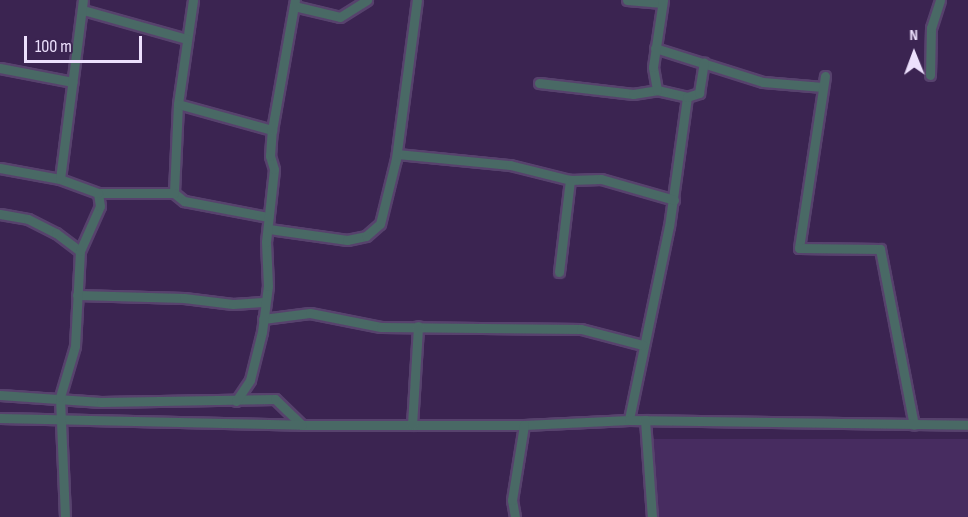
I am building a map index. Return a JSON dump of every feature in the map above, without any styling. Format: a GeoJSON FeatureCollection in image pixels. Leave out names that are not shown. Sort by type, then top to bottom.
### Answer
{"type":"FeatureCollection","features":[{"type":"Feature","properties":{"kind":"street"},"geometry":{"type":"LineString","coordinates":[[60,179],[83,0]]}},
{"type":"Feature","properties":{"kind":"street"},"geometry":{"type":"LineString","coordinates":[[174,194],[178,104],[193,0]]}},
{"type":"Feature","properties":{"kind":"street"},"geometry":{"type":"LineString","coordinates":[[236,401],[250,380],[264,319],[263,302],[268,286],[266,242],[274,169],[270,156],[272,130],[295,3],[340,17],[367,0]]}},
{"type":"Feature","properties":{"kind":"street"},"geometry":{"type":"LineString","coordinates":[[269,229],[347,240],[366,236],[380,224],[397,154],[417,0]]}},
{"type":"Feature","properties":{"kind":"street"},"geometry":{"type":"LineString","coordinates":[[627,0],[662,2],[653,81],[657,90]]}},
{"type":"Feature","properties":{"kind":"street"},"geometry":{"type":"LineString","coordinates":[[930,75],[932,28],[940,0]]}},
{"type":"Feature","properties":{"kind":"street"},"geometry":{"type":"LineString","coordinates":[[83,10],[187,39]]}},
{"type":"Feature","properties":{"kind":"street"},"geometry":{"type":"LineString","coordinates":[[655,48],[763,82],[823,87]]}},
{"type":"Feature","properties":{"kind":"street"},"geometry":{"type":"LineString","coordinates":[[539,83],[633,94],[657,90],[687,98],[699,93],[704,62]]}},
{"type":"Feature","properties":{"kind":"street"},"geometry":{"type":"LineString","coordinates":[[0,68],[73,82]]}},
{"type":"Feature","properties":{"kind":"street"},"geometry":{"type":"LineString","coordinates":[[825,76],[799,248],[880,249],[914,425]]}},
{"type":"Feature","properties":{"kind":"street"},"geometry":{"type":"LineString","coordinates":[[629,420],[674,200],[687,98]]}},
{"type":"Feature","properties":{"kind":"street"},"geometry":{"type":"LineString","coordinates":[[178,104],[272,130]]}},
{"type":"Feature","properties":{"kind":"street"},"geometry":{"type":"LineString","coordinates":[[397,154],[510,165],[570,180],[586,178],[617,182],[674,200]]}},
{"type":"Feature","properties":{"kind":"street"},"geometry":{"type":"LineString","coordinates":[[0,168],[60,179],[98,193],[174,194],[184,201],[268,217]]}},
{"type":"Feature","properties":{"kind":"street"},"geometry":{"type":"LineString","coordinates":[[559,272],[570,180]]}},
{"type":"Feature","properties":{"kind":"street"},"geometry":{"type":"LineString","coordinates":[[65,517],[60,397],[75,346],[80,251],[100,206],[98,193]]}},
{"type":"Feature","properties":{"kind":"street"},"geometry":{"type":"LineString","coordinates":[[0,214],[28,219],[56,233],[80,251]]}},
{"type":"Feature","properties":{"kind":"street"},"geometry":{"type":"LineString","coordinates":[[77,295],[184,298],[232,304],[263,302]]}},
{"type":"Feature","properties":{"kind":"street"},"geometry":{"type":"LineString","coordinates":[[264,319],[310,314],[381,327],[581,329],[643,345]]}},
{"type":"Feature","properties":{"kind":"street"},"geometry":{"type":"LineString","coordinates":[[412,425],[418,326]]}},
{"type":"Feature","properties":{"kind":"street"},"geometry":{"type":"LineString","coordinates":[[0,395],[60,397],[101,402],[275,399],[302,425]]}},
{"type":"Feature","properties":{"kind":"street"},"geometry":{"type":"LineString","coordinates":[[0,418],[302,425],[524,426],[645,420],[968,425]]}},
{"type":"Feature","properties":{"kind":"street"},"geometry":{"type":"LineString","coordinates":[[645,420],[652,517]]}},
{"type":"Feature","properties":{"kind":"street"},"geometry":{"type":"LineString","coordinates":[[515,517],[512,500],[524,426]]}},
{"type":"Feature","properties":{"kind":"shaded area"},"geometry":{"type":"Polygon","coordinates":[[[653,439],[968,439],[968,517],[653,517],[653,439]]]}}]}
